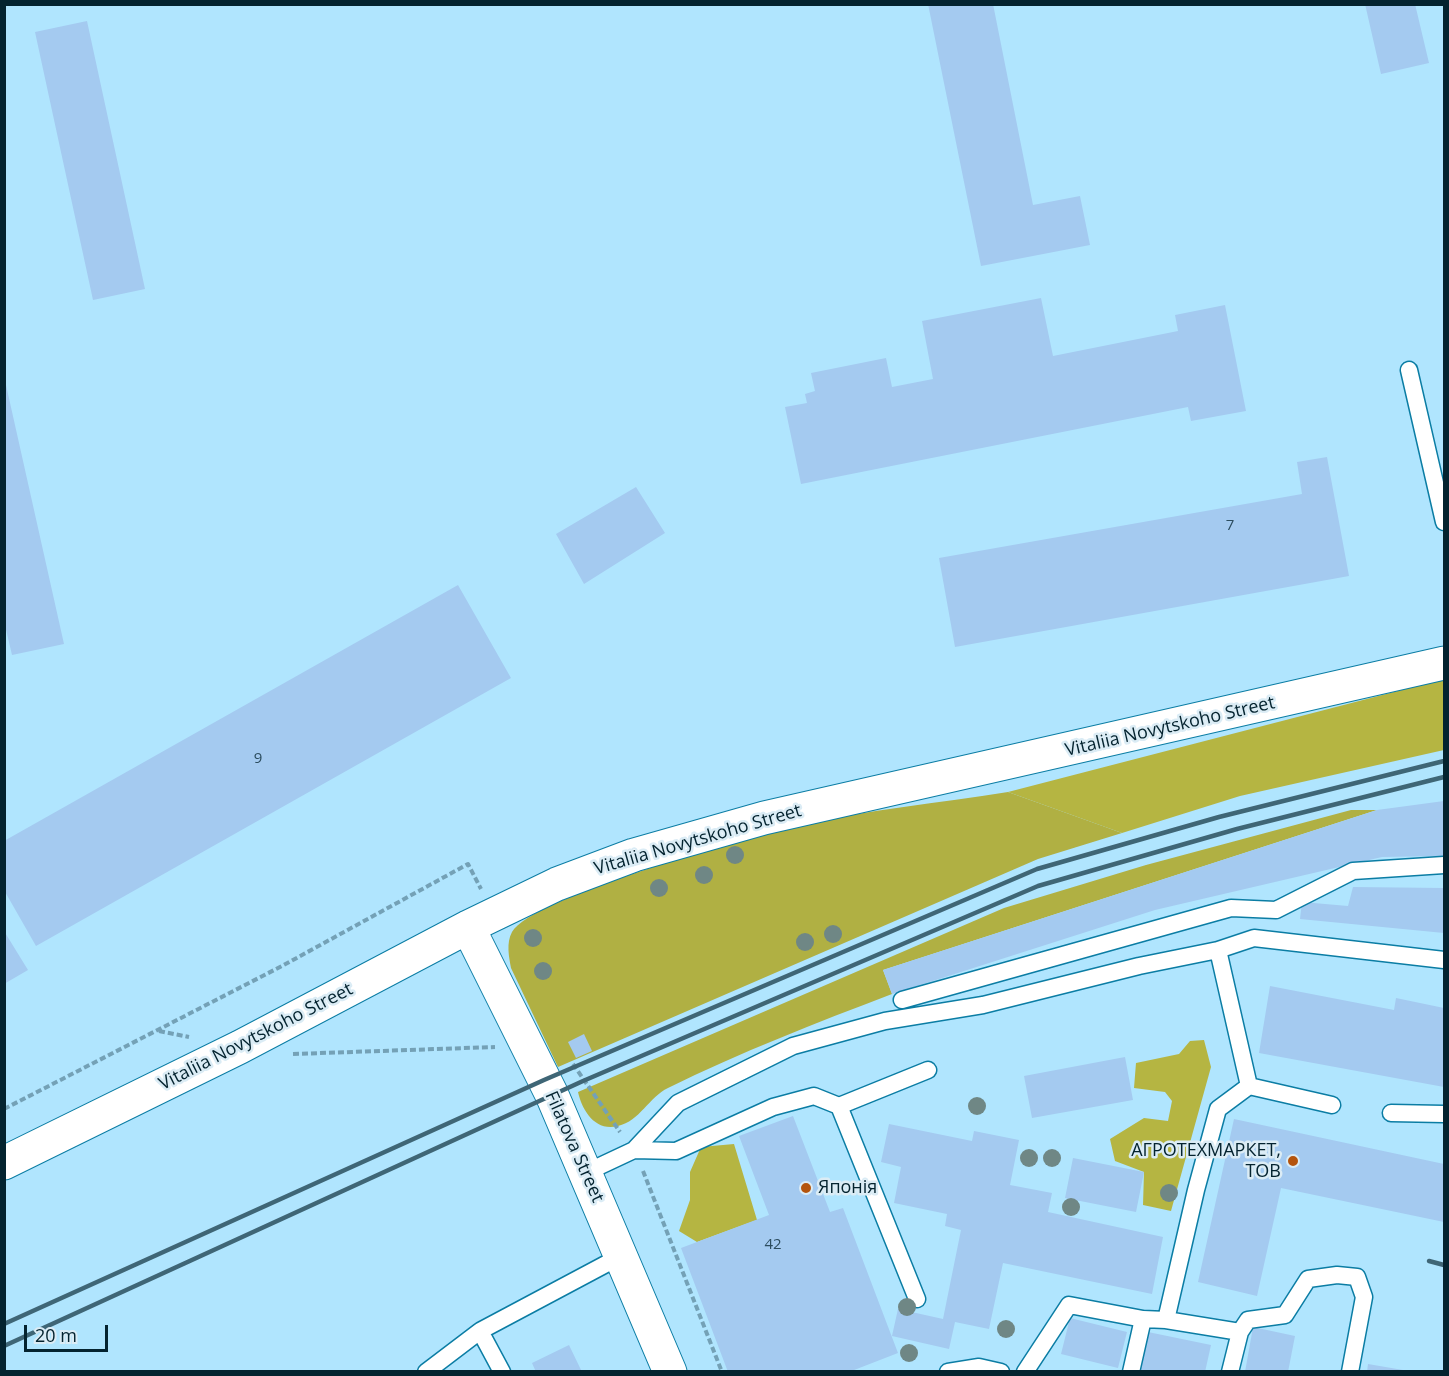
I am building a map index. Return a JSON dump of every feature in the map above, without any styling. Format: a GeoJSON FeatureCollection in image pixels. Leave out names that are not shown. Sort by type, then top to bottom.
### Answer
{"type":"FeatureCollection","features":[{"type":"Feature","properties":{"kind":"street","name":"Vitaliia Novytskoho Street"},"geometry":{"type":"LineString","coordinates":[[4,1163],[240,1047],[468,927],[579,876],[634,855],[764,818],[1444,663]]}},
{"type":"Feature","properties":{"kind":"street","name":"Filatova Street"},"geometry":{"type":"LineString","coordinates":[[468,927],[552,1095],[670,1371]]}},
{"type":"Feature","properties":{"kind":"lane"},"geometry":{"type":"LineString","coordinates":[[1409,370],[1444,522]]}},
{"type":"Feature","properties":{"kind":"lane"},"geometry":{"type":"LineString","coordinates":[[902,1000],[1231,908],[1276,910],[1353,871],[1444,865]]}},
{"type":"Feature","properties":{"kind":"lane"},"geometry":{"type":"LineString","coordinates":[[585,1173],[634,1150],[678,1103],[793,1046],[885,1021],[983,1005],[1139,966],[1218,950],[1254,938],[1444,960]]}},
{"type":"Feature","properties":{"kind":"lane"},"geometry":{"type":"LineString","coordinates":[[1218,950],[1249,1086]]}},
{"type":"Feature","properties":{"kind":"lane"},"geometry":{"type":"LineString","coordinates":[[634,1150],[676,1151],[773,1107],[814,1096],[839,1106],[928,1070]]}},
{"type":"Feature","properties":{"kind":"lane"},"geometry":{"type":"LineString","coordinates":[[1166,1320],[1218,1109],[1249,1086],[1332,1105]]}},
{"type":"Feature","properties":{"kind":"lane"},"geometry":{"type":"LineString","coordinates":[[839,1106],[917,1299]]}},
{"type":"Feature","properties":{"kind":"lane"},"geometry":{"type":"LineString","coordinates":[[1391,1113],[1444,1114]]}},
{"type":"Feature","properties":{"kind":"lane"},"geometry":{"type":"LineString","coordinates":[[426,1371],[480,1331],[621,1256]]}},
{"type":"Feature","properties":{"kind":"lane"},"geometry":{"type":"LineString","coordinates":[[1230,1371],[1240,1332],[1248,1320],[1285,1315],[1308,1279],[1338,1275],[1357,1277],[1364,1296],[1350,1371]]}},
{"type":"Feature","properties":{"kind":"lane"},"geometry":{"type":"LineString","coordinates":[[1025,1371],[1069,1305],[1143,1319],[1166,1320],[1240,1332]]}},
{"type":"Feature","properties":{"kind":"lane"},"geometry":{"type":"LineString","coordinates":[[1131,1371],[1143,1319]]}},
{"type":"Feature","properties":{"kind":"lane"},"geometry":{"type":"LineString","coordinates":[[480,1331],[502,1371]]}},
{"type":"Feature","properties":{"kind":"lane"},"geometry":{"type":"LineString","coordinates":[[948,1371],[979,1367],[1001,1371]]}},
{"type":"Feature","properties":{"kind":"path"},"geometry":{"type":"LineString","coordinates":[[4,1109],[282,966],[468,864],[482,891]]}},
{"type":"Feature","properties":{"kind":"path"},"geometry":{"type":"LineString","coordinates":[[289,1054],[501,1047]]}},
{"type":"Feature","properties":{"kind":"shaded area"},"geometry":{"type":"Polygon","coordinates":[[[1444,679],[1444,750],[1240,796],[1122,833],[1008,792],[1444,679]]]}},
{"type":"Feature","properties":{"kind":"shaded area"},"geometry":{"type":"Polygon","coordinates":[[[1008,792],[1122,833],[1038,859],[558,1067],[511,968],[510,936],[528,918],[559,902],[600,886],[693,854],[775,831],[851,815],[1008,792]]]}},
{"type":"Feature","properties":{"kind":"shaded area"},"geometry":{"type":"Polygon","coordinates":[[[1351,810],[1377,810],[883,970],[892,994],[751,1050],[668,1088],[632,1119],[618,1126],[610,1127],[596,1123],[586,1112],[580,1099],[578,1092],[1004,908],[1146,865],[1351,810]]]}},
{"type":"Feature","properties":{"kind":"shaded area"},"geometry":{"type":"Polygon","coordinates":[[[1204,1040],[1211,1067],[1171,1211],[1143,1205],[1144,1172],[1115,1161],[1110,1139],[1144,1118],[1168,1121],[1172,1101],[1165,1092],[1134,1088],[1136,1063],[1179,1054],[1190,1041],[1204,1040]]]}},
{"type":"Feature","properties":{"kind":"shaded area"},"geometry":{"type":"Polygon","coordinates":[[[734,1144],[757,1220],[697,1242],[679,1231],[690,1200],[690,1172],[701,1147],[734,1144]]]}},
{"type":"Feature","properties":{"kind":"building"},"geometry":{"type":"Polygon","coordinates":[[[928,4],[993,4],[1033,205],[1080,196],[1090,245],[981,266],[928,4]]]}},
{"type":"Feature","properties":{"kind":"building"},"geometry":{"type":"Polygon","coordinates":[[[1365,4],[1415,4],[1429,63],[1381,74],[1365,4]]]}},
{"type":"Feature","properties":{"kind":"building"},"geometry":{"type":"Polygon","coordinates":[[[87,21],[145,289],[93,300],[35,32],[87,21]]]}},
{"type":"Feature","properties":{"kind":"building"},"geometry":{"type":"Polygon","coordinates":[[[1041,298],[1053,356],[1178,331],[1175,315],[1225,305],[1246,411],[1191,421],[1188,407],[801,484],[785,407],[807,403],[805,394],[815,391],[811,373],[886,358],[892,387],[933,379],[922,321],[1041,298]]]}},
{"type":"Feature","properties":{"kind":"building"},"geometry":{"type":"Polygon","coordinates":[[[4,376],[64,644],[12,655],[4,621],[4,376]]]}},
{"type":"Feature","properties":{"kind":"building"},"geometry":{"type":"Polygon","coordinates":[[[1327,457],[1349,576],[955,647],[939,558],[1302,494],[1297,462],[1327,457]]]}},
{"type":"Feature","properties":{"kind":"building"},"geometry":{"type":"Polygon","coordinates":[[[636,487],[665,533],[584,584],[556,534],[636,487]]]}},
{"type":"Feature","properties":{"kind":"building"},"geometry":{"type":"Polygon","coordinates":[[[458,585],[511,678],[36,946],[4,890],[4,841],[458,585]]]}},
{"type":"Feature","properties":{"kind":"building"},"geometry":{"type":"Polygon","coordinates":[[[1444,801],[1444,856],[1382,857],[1155,910],[892,994],[883,970],[1377,810],[1444,801]]]}},
{"type":"Feature","properties":{"kind":"building"},"geometry":{"type":"Polygon","coordinates":[[[1353,887],[1444,888],[1444,933],[1300,919],[1302,902],[1348,906],[1353,887]]]}},
{"type":"Feature","properties":{"kind":"building"},"geometry":{"type":"Polygon","coordinates":[[[4,931],[28,970],[4,984],[4,931]]]}},
{"type":"Feature","properties":{"kind":"building"},"geometry":{"type":"Polygon","coordinates":[[[1270,986],[1394,1010],[1396,998],[1444,1008],[1444,1087],[1259,1053],[1270,986]]]}},
{"type":"Feature","properties":{"kind":"building"},"geometry":{"type":"Polygon","coordinates":[[[584,1034],[592,1051],[576,1058],[568,1042],[584,1034]]]}},
{"type":"Feature","properties":{"kind":"building"},"geometry":{"type":"Polygon","coordinates":[[[1125,1057],[1133,1100],[1032,1118],[1024,1076],[1125,1057]]]}},
{"type":"Feature","properties":{"kind":"building"},"geometry":{"type":"Polygon","coordinates":[[[793,1116],[830,1212],[843,1208],[898,1353],[849,1372],[728,1372],[681,1248],[769,1215],[739,1136],[793,1116]]]}},
{"type":"Feature","properties":{"kind":"building"},"geometry":{"type":"Polygon","coordinates":[[[1234,1119],[1444,1164],[1444,1222],[1281,1188],[1257,1296],[1198,1282],[1234,1119]]]}},
{"type":"Feature","properties":{"kind":"building"},"geometry":{"type":"Polygon","coordinates":[[[889,1124],[972,1141],[974,1131],[1019,1140],[1010,1185],[1052,1193],[1048,1212],[1163,1237],[1152,1294],[1003,1263],[989,1329],[955,1322],[949,1349],[892,1336],[898,1309],[943,1319],[961,1230],[945,1226],[947,1214],[894,1203],[901,1167],[881,1162],[889,1124]]]}},
{"type":"Feature","properties":{"kind":"building"},"geometry":{"type":"Polygon","coordinates":[[[1073,1158],[1144,1172],[1136,1212],[1065,1198],[1073,1158]]]}},
{"type":"Feature","properties":{"kind":"building"},"geometry":{"type":"Polygon","coordinates":[[[1070,1318],[1127,1332],[1118,1368],[1061,1354],[1070,1318]]]}},
{"type":"Feature","properties":{"kind":"building"},"geometry":{"type":"Polygon","coordinates":[[[1253,1327],[1295,1336],[1288,1372],[1245,1372],[1253,1327]]]}},
{"type":"Feature","properties":{"kind":"building"},"geometry":{"type":"Polygon","coordinates":[[[1148,1332],[1211,1345],[1205,1372],[1140,1372],[1148,1332]]]}},
{"type":"Feature","properties":{"kind":"building"},"geometry":{"type":"Polygon","coordinates":[[[569,1345],[582,1372],[536,1372],[532,1363],[569,1345]]]}},
{"type":"Feature","properties":{"kind":"building"},"geometry":{"type":"Polygon","coordinates":[[[1368,1364],[1403,1370],[1403,1372],[1367,1372],[1368,1364]]]}},
{"type":"Feature","properties":{"kind":"railway"},"geometry":{"type":"LineString","coordinates":[[4,1324],[544,1080],[1037,869],[1219,817],[1444,761]]}},
{"type":"Feature","properties":{"kind":"railway"},"geometry":{"type":"LineString","coordinates":[[4,1346],[583,1081],[1038,886],[1237,829],[1444,777]]}},
{"type":"Feature","properties":{"kind":"railway"},"geometry":{"type":"LineString","coordinates":[[1429,1261],[1444,1265]]}},
{"type":"Feature","properties":{"kind":"place","name":"АГРОТЕХМАРКЕТ, ТОВ"},"geometry":{"type":"Point","coordinates":[1293,1161]}},
{"type":"Feature","properties":{"kind":"place","name":"Японія"},"geometry":{"type":"Point","coordinates":[806,1188]}}]}
